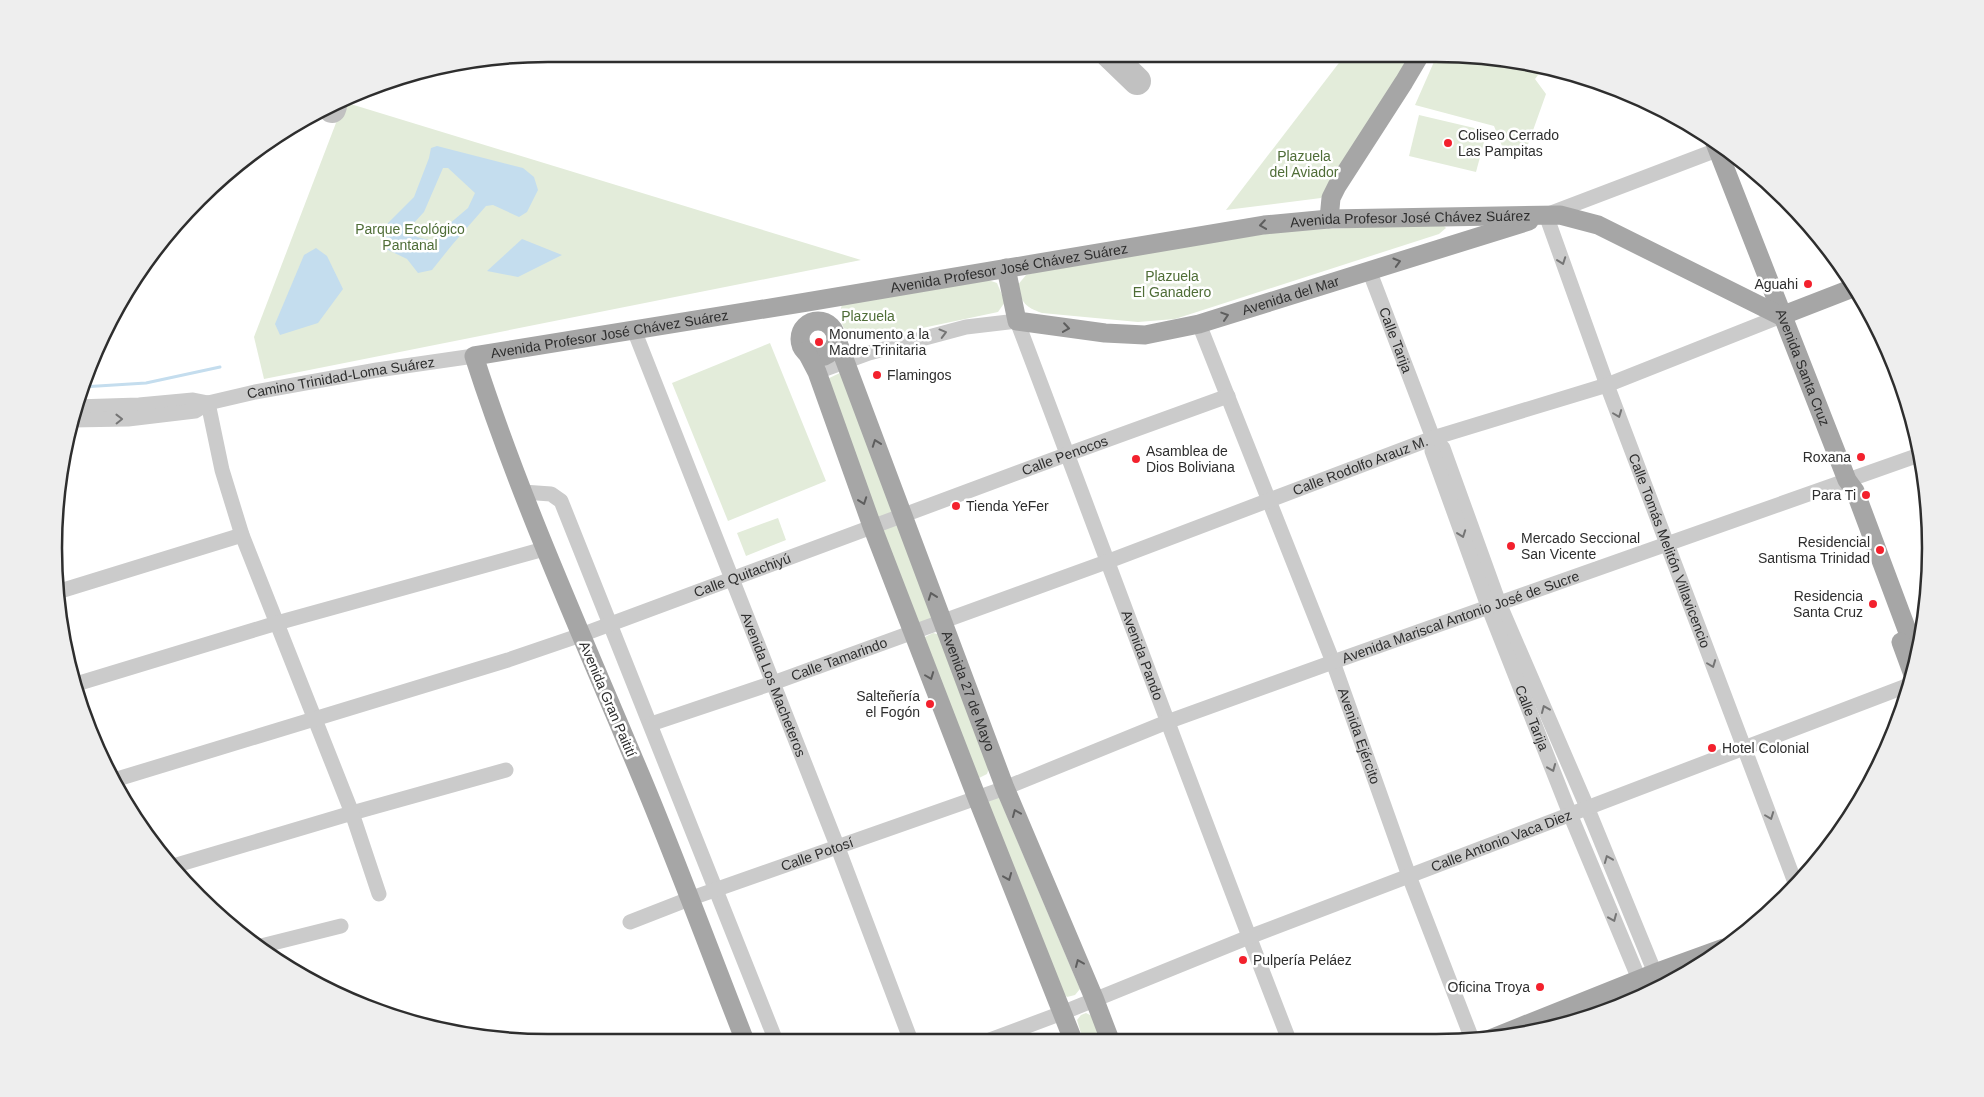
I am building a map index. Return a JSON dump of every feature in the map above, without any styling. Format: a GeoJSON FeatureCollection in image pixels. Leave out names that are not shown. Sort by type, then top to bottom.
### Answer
{"type":"FeatureCollection","features":[{"type":"Feature","properties":{"kind":"main road"},"geometry":{"type":"LineString","coordinates":[[1329,219],[1331,198],[1337,186],[1415,63]]}},
{"type":"Feature","properties":{"kind":"main road","name":"Avenida Santa Cruz"},"geometry":{"type":"LineString","coordinates":[[1721,156],[1781,316],[1847,480],[1855,491],[1912,643]]}},
{"type":"Feature","properties":{"kind":"main road","name":"Avenida del Mar"},"geometry":{"type":"LineString","coordinates":[[1017,321],[1105,333],[1145,335],[1199,324],[1546,215]]}},
{"type":"Feature","properties":{"kind":"main road","name":"Avenida Profesor José Chávez Suárez"},"geometry":{"type":"LineString","coordinates":[[474,356],[807,302],[1264,224],[1329,219],[1560,215],[1598,225],[1781,316]]}},
{"type":"Feature","properties":{"kind":"main road"},"geometry":{"type":"LineString","coordinates":[[1459,216],[1468,220],[1472,225],[1469,237],[1461,243]]}},
{"type":"Feature","properties":{"kind":"main road","name":"Avenida Pando"},"geometry":{"type":"LineString","coordinates":[[1006,268],[1017,321]]}},
{"type":"Feature","properties":{"kind":"main road"},"geometry":{"type":"LineString","coordinates":[[1781,316],[1847,291]]}},
{"type":"Feature","properties":{"kind":"main road"},"geometry":{"type":"LineString","coordinates":[[807,302],[811,322]]}},
{"type":"Feature","properties":{"kind":"main road"},"geometry":{"type":"LineString","coordinates":[[822,321],[832,327],[836,337],[833,349],[823,356],[811,355],[806,351],[802,347],[800,336],[806,325],[811,322],[822,321]]}},
{"type":"Feature","properties":{"kind":"main road","name":"Avenida 27 de Mayo"},"geometry":{"type":"LineString","coordinates":[[836,337],[1005,788],[1108,1034]]}},
{"type":"Feature","properties":{"kind":"main road"},"geometry":{"type":"LineString","coordinates":[[806,351],[817,372],[872,526],[976,798],[1071,1034]]}},
{"type":"Feature","properties":{"kind":"main road","name":"Avenida Gran Paitití"},"geometry":{"type":"LineString","coordinates":[[474,356],[493,413],[544,548],[657,816],[742,1034]]}},
{"type":"Feature","properties":{"kind":"main road","name":"Avenida Santa Cruz"},"geometry":{"type":"LineString","coordinates":[[1847,480],[1846,492],[1908,661]]}},
{"type":"Feature","properties":{"kind":"main road"},"geometry":{"type":"LineString","coordinates":[[1530,1025],[1649,983],[1671,973]]}},
{"type":"Feature","properties":{"kind":"street","name":"Avenida del Mar"},"geometry":{"type":"LineString","coordinates":[[1546,215],[1713,149]]}},
{"type":"Feature","properties":{"kind":"street"},"geometry":{"type":"LineString","coordinates":[[1598,225],[1592,214],[1591,207],[1594,200],[1604,193]]}},
{"type":"Feature","properties":{"kind":"street","name":"Calle Tomás Melitón Villavicencio"},"geometry":{"type":"LineString","coordinates":[[1546,215],[1667,546],[1793,877]]}},
{"type":"Feature","properties":{"kind":"street","name":"Calle Tarija"},"geometry":{"type":"LineString","coordinates":[[1369,270],[1433,438],[1432,451],[1493,605],[1570,814],[1649,983]]}},
{"type":"Feature","properties":{"kind":"street","name":"Calle Rodolfo Arauz M."},"geometry":{"type":"LineString","coordinates":[[941,621],[1270,501],[1433,438],[1607,385],[1781,316]]}},
{"type":"Feature","properties":{"kind":"street","name":"Avenida del Mar"},"geometry":{"type":"LineString","coordinates":[[817,372],[869,353],[966,328],[1017,321]]}},
{"type":"Feature","properties":{"kind":"street","name":"Avenida Pando"},"geometry":{"type":"LineString","coordinates":[[1017,321],[1286,1034]]}},
{"type":"Feature","properties":{"kind":"street","name":"Avenida Ejército"},"geometry":{"type":"LineString","coordinates":[[1199,324],[1333,662],[1409,876],[1470,1033]]}},
{"type":"Feature","properties":{"kind":"street","name":"Avenida Los Macheteros"},"geometry":{"type":"LineString","coordinates":[[634,330],[838,848],[908,1034]]}},
{"type":"Feature","properties":{"kind":"street","name":"Camino Trinidad-Loma Suárez"},"geometry":{"type":"LineString","coordinates":[[80,420],[128,419],[195,411],[208,403],[377,370],[474,356]]}},
{"type":"Feature","properties":{"kind":"street","name":"Calle Penocos"},"geometry":{"type":"LineString","coordinates":[[903,516],[1228,396]]}},
{"type":"Feature","properties":{"kind":"street","name":"Camino Trinidad-Loma Suárez"},"geometry":{"type":"LineString","coordinates":[[84,407],[139,405],[193,400],[208,403]]}},
{"type":"Feature","properties":{"kind":"street"},"geometry":{"type":"LineString","coordinates":[[208,403],[222,470],[242,535],[352,813],[379,894]]}},
{"type":"Feature","properties":{"kind":"street","name":"Avenida Mariscal Antonio José de Sucre"},"geometry":{"type":"LineString","coordinates":[[1005,788],[1167,722],[1913,457]]}},
{"type":"Feature","properties":{"kind":"street"},"geometry":{"type":"LineString","coordinates":[[523,492],[551,494],[561,501],[773,1034]]}},
{"type":"Feature","properties":{"kind":"street","name":"Calle Quitachiyú"},"geometry":{"type":"LineString","coordinates":[[121,778],[508,660],[582,635],[903,516]]}},
{"type":"Feature","properties":{"kind":"street"},"geometry":{"type":"LineString","coordinates":[[65,590],[242,535]]}},
{"type":"Feature","properties":{"kind":"street"},"geometry":{"type":"LineString","coordinates":[[81,682],[277,623],[544,548]]}},
{"type":"Feature","properties":{"kind":"street","name":"Calle Tarija"},"geometry":{"type":"LineString","coordinates":[[1493,605],[1587,807],[1649,983]]}},
{"type":"Feature","properties":{"kind":"street","name":"Calle Tamarindo"},"geometry":{"type":"LineString","coordinates":[[651,724],[773,683],[941,621]]}},
{"type":"Feature","properties":{"kind":"street","name":"Calle Antonio Vaca Diez"},"geometry":{"type":"LineString","coordinates":[[1006,1034],[1249,937],[1901,688]]}},
{"type":"Feature","properties":{"kind":"street"},"geometry":{"type":"LineString","coordinates":[[179,864],[506,770]]}},
{"type":"Feature","properties":{"kind":"street","name":"Calle Potosí"},"geometry":{"type":"LineString","coordinates":[[630,922],[689,899],[1005,788]]}},
{"type":"Feature","properties":{"kind":"street"},"geometry":{"type":"LineString","coordinates":[[267,945],[342,926]]}},
{"type":"Feature","properties":{"kind":"green space","name":"Plazuela del Aviador"},"geometry":{"type":"Polygon","coordinates":[[[1339,63],[1405,63],[1380,112],[1321,198],[1226,210],[1339,63]]]}},
{"type":"Feature","properties":{"kind":"green space"},"geometry":{"type":"Polygon","coordinates":[[[1433,63],[1499,67],[1539,74],[1535,79],[1546,94],[1526,150],[1504,151],[1494,126],[1415,105],[1433,63]]]}},
{"type":"Feature","properties":{"kind":"green space","name":"Parque Ecológico Pantanal"},"geometry":{"type":"Polygon","coordinates":[[[352,104],[861,260],[264,379],[254,337],[341,110],[352,104]]]}},
{"type":"Feature","properties":{"kind":"green space","name":"Coliseo Cerrado Las Pampitas"},"geometry":{"type":"Polygon","coordinates":[[[1419,115],[1487,131],[1476,172],[1409,156],[1419,115]]]}},
{"type":"Feature","properties":{"kind":"green space","name":"Plazuela El Ganadero"},"geometry":{"type":"Polygon","coordinates":[[[1442,224],[1446,228],[1439,234],[1175,319],[1138,322],[1042,313],[1025,304],[1017,286],[1026,275],[1048,269],[1283,231],[1442,224]]]}},
{"type":"Feature","properties":{"kind":"green space","name":"Plazuela"},"geometry":{"type":"Polygon","coordinates":[[[979,277],[997,283],[1005,302],[998,312],[861,341],[850,335],[841,322],[842,304],[979,277]]]}},
{"type":"Feature","properties":{"kind":"green space"},"geometry":{"type":"Polygon","coordinates":[[[770,343],[826,481],[728,521],[672,383],[770,343]]]}},
{"type":"Feature","properties":{"kind":"green space"},"geometry":{"type":"Polygon","coordinates":[[[846,370],[898,514],[874,520],[821,382],[846,370]]]}},
{"type":"Feature","properties":{"kind":"green space"},"geometry":{"type":"Polygon","coordinates":[[[778,518],[786,540],[746,556],[737,533],[778,518]]]}},
{"type":"Feature","properties":{"kind":"green space"},"geometry":{"type":"Polygon","coordinates":[[[902,521],[935,618],[915,626],[877,530],[902,521]]]}},
{"type":"Feature","properties":{"kind":"green space"},"geometry":{"type":"Polygon","coordinates":[[[933,633],[941,635],[990,765],[987,774],[979,778],[922,643],[925,637],[933,633]]]}},
{"type":"Feature","properties":{"kind":"green space"},"geometry":{"type":"Polygon","coordinates":[[[998,795],[1080,989],[1075,995],[1067,997],[1060,990],[988,804],[990,799],[998,795]]]}},
{"type":"Feature","properties":{"kind":"green space"},"geometry":{"type":"Polygon","coordinates":[[[1086,1013],[1092,1016],[1100,1034],[1081,1034],[1077,1020],[1086,1013]]]}},
{"type":"Feature","properties":{"kind":"water"},"geometry":{"type":"Polygon","coordinates":[[[437,146],[523,168],[534,177],[538,190],[527,212],[519,217],[493,205],[486,206],[432,270],[418,273],[407,259],[384,248],[382,229],[414,197],[431,148],[437,146]],[[443,168],[424,212],[411,226],[417,237],[433,241],[442,230],[468,208],[475,193],[448,168],[443,168]]]}},
{"type":"Feature","properties":{"kind":"water"},"geometry":{"type":"Polygon","coordinates":[[[522,239],[562,255],[518,277],[487,271],[522,239]]]}},
{"type":"Feature","properties":{"kind":"water"},"geometry":{"type":"Polygon","coordinates":[[[316,248],[327,256],[343,289],[318,323],[280,335],[275,324],[304,255],[316,248]]]}},
{"type":"Feature","properties":{"kind":"waterway"},"geometry":{"type":"LineString","coordinates":[[90,386],[146,383],[220,367]]}},
{"type":"Feature","properties":{"kind":"taxiway"},"geometry":{"type":"LineString","coordinates":[[1118,63],[1137,81]]}},
{"type":"Feature","properties":{"kind":"place","name":"Coliseo Cerrado Las Pampitas"},"geometry":{"type":"Point","coordinates":[1448,143]}},
{"type":"Feature","properties":{"kind":"place","name":"Aguahi"},"geometry":{"type":"Point","coordinates":[1808,284]}},
{"type":"Feature","properties":{"kind":"place","name":"Monumento a la Madre Trinitaria"},"geometry":{"type":"Point","coordinates":[819,342]}},
{"type":"Feature","properties":{"kind":"place","name":"Flamingos"},"geometry":{"type":"Point","coordinates":[877,375]}},
{"type":"Feature","properties":{"kind":"place","name":"Roxana"},"geometry":{"type":"Point","coordinates":[1861,457]}},
{"type":"Feature","properties":{"kind":"place","name":"Asamblea de Dios Boliviana"},"geometry":{"type":"Point","coordinates":[1136,459]}},
{"type":"Feature","properties":{"kind":"place","name":"Para Ti"},"geometry":{"type":"Point","coordinates":[1866,495]}},
{"type":"Feature","properties":{"kind":"place","name":"Tienda YeFer"},"geometry":{"type":"Point","coordinates":[956,506]}},
{"type":"Feature","properties":{"kind":"place","name":"Mercado Seccional San Vicente"},"geometry":{"type":"Point","coordinates":[1511,546]}},
{"type":"Feature","properties":{"kind":"place","name":"Residencial Santisma Trinidad"},"geometry":{"type":"Point","coordinates":[1880,550]}},
{"type":"Feature","properties":{"kind":"place","name":"Residencia Santa Cruz"},"geometry":{"type":"Point","coordinates":[1873,604]}},
{"type":"Feature","properties":{"kind":"place","name":"Salteñería el Fogón"},"geometry":{"type":"Point","coordinates":[930,704]}},
{"type":"Feature","properties":{"kind":"place","name":"Hotel Colonial"},"geometry":{"type":"Point","coordinates":[1712,748]}},
{"type":"Feature","properties":{"kind":"place","name":"Pulpería Peláez"},"geometry":{"type":"Point","coordinates":[1243,960]}},
{"type":"Feature","properties":{"kind":"place","name":"Oficina Troya"},"geometry":{"type":"Point","coordinates":[1540,987]}}]}
